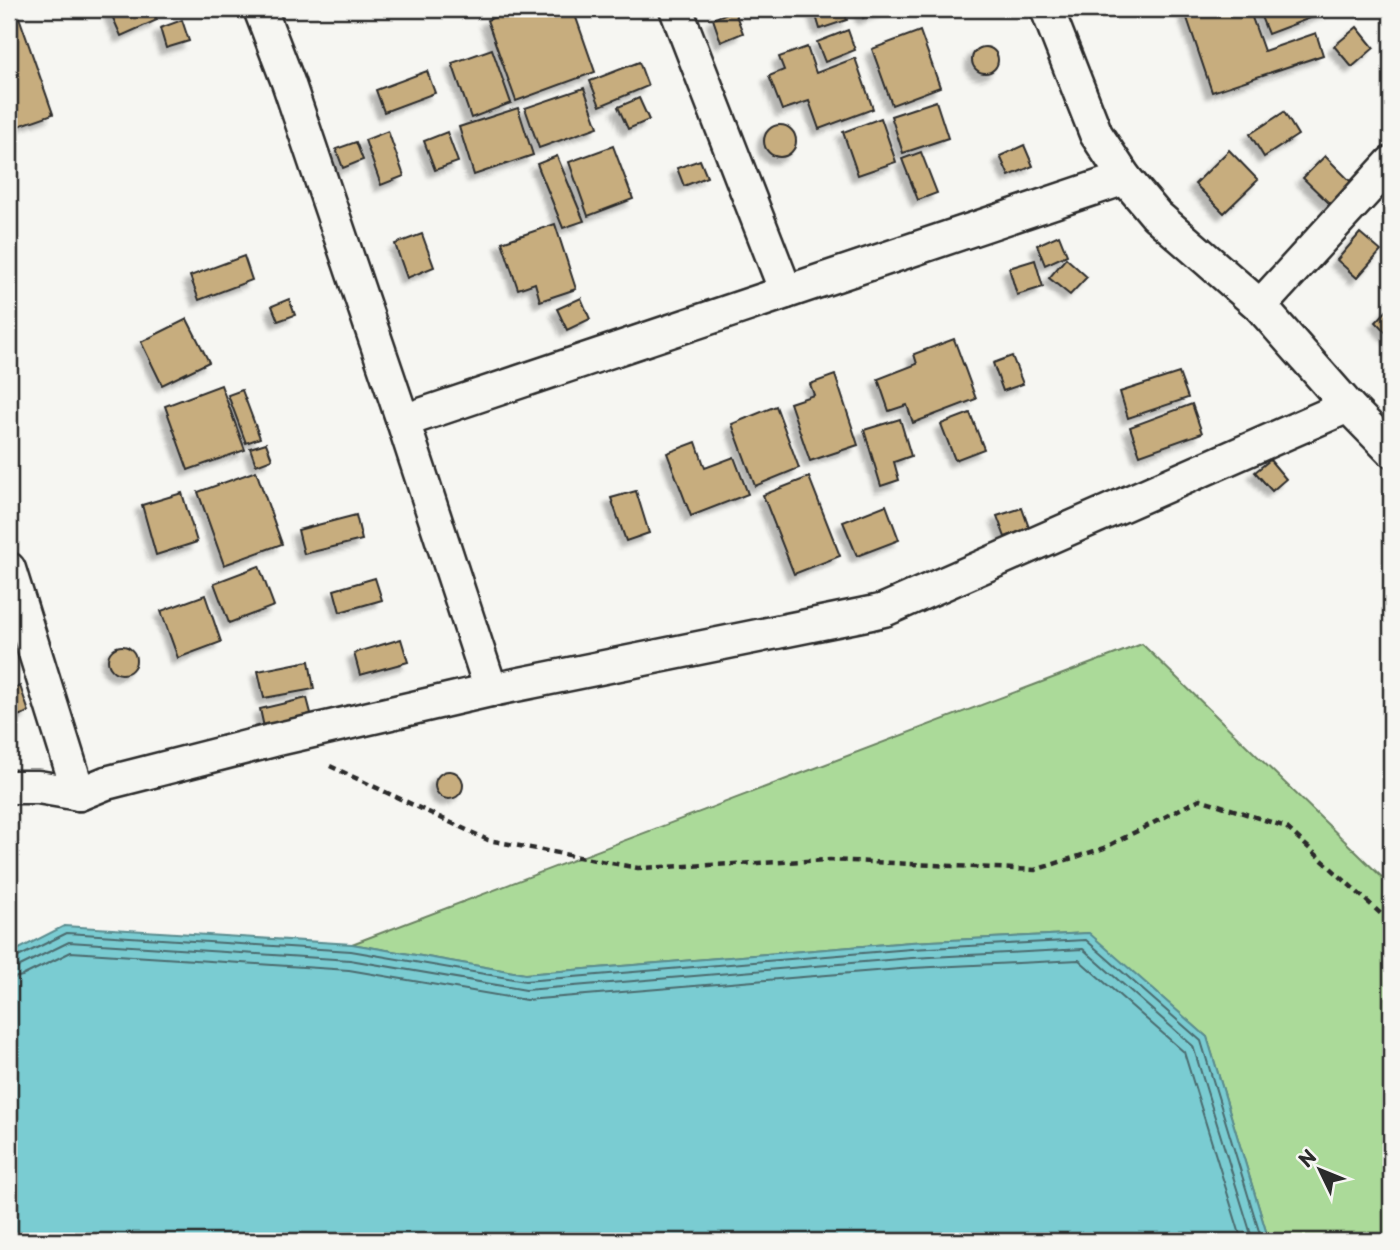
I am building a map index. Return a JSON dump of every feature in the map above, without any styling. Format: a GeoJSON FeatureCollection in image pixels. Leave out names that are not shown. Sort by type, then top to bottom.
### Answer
{"type":"FeatureCollection","features":[{"type":"Feature","properties":{"kind":"street"},"geometry":{"type":"LineString","coordinates":[[260,9],[288,82],[403,421],[491,690]]}},
{"type":"Feature","properties":{"kind":"street"},"geometry":{"type":"LineString","coordinates":[[676,9],[786,292]]}},
{"type":"Feature","properties":{"kind":"street"},"geometry":{"type":"LineString","coordinates":[[1047,9],[1097,134],[1125,178],[1156,215],[1260,306],[1348,406],[1391,450]]}},
{"type":"Feature","properties":{"kind":"street"},"geometry":{"type":"LineString","coordinates":[[1260,306],[1391,163]]}},
{"type":"Feature","properties":{"kind":"street"},"geometry":{"type":"LineString","coordinates":[[403,421],[1125,178]]}},
{"type":"Feature","properties":{"kind":"street"},"geometry":{"type":"LineString","coordinates":[[9,787],[38,787],[79,794],[106,783],[274,740],[491,690],[884,610],[1348,406]]}},
{"type":"Feature","properties":{"kind":"street"},"geometry":{"type":"LineString","coordinates":[[9,569],[79,794]]}},
{"type":"Feature","properties":{"kind":"path"},"geometry":{"type":"LineString","coordinates":[[274,740],[488,840],[638,868],[830,860],[1035,870],[1104,848],[1200,799],[1286,827],[1391,923]]}},
{"type":"Feature","properties":{"kind":"green space"},"geometry":{"type":"Polygon","coordinates":[[[1142,644],[1391,886],[1391,1241],[1269,1241],[1207,1037],[1088,933],[911,942],[525,974],[352,944],[1142,644]]]}},
{"type":"Feature","properties":{"kind":"water"},"geometry":{"type":"Polygon","coordinates":[[[64,926],[352,944],[525,974],[911,942],[1089,933],[1207,1037],[1269,1241],[9,1241],[9,954],[64,926]]]}},
{"type":"Feature","properties":{"kind":"building"},"geometry":{"type":"Polygon","coordinates":[[[109,9],[153,9],[157,20],[121,36],[109,9]]]}},
{"type":"Feature","properties":{"kind":"building"},"geometry":{"type":"Polygon","coordinates":[[[517,9],[573,9],[595,72],[516,101],[487,20],[517,9]]]}},
{"type":"Feature","properties":{"kind":"building"},"geometry":{"type":"Polygon","coordinates":[[[814,9],[843,9],[847,20],[820,29],[814,9]]]}},
{"type":"Feature","properties":{"kind":"building"},"geometry":{"type":"Polygon","coordinates":[[[860,9],[887,9],[863,18],[860,9]]]}},
{"type":"Feature","properties":{"kind":"building"},"geometry":{"type":"Polygon","coordinates":[[[1196,9],[1249,9],[1264,51],[1316,33],[1323,55],[1212,92],[1185,12],[1196,9]]]}},
{"type":"Feature","properties":{"kind":"building"},"geometry":{"type":"Polygon","coordinates":[[[1258,9],[1334,9],[1268,34],[1258,9]]]}},
{"type":"Feature","properties":{"kind":"building"},"geometry":{"type":"Polygon","coordinates":[[[734,10],[743,33],[721,42],[713,19],[734,10]]]}},
{"type":"Feature","properties":{"kind":"building"},"geometry":{"type":"Polygon","coordinates":[[[19,17],[53,114],[10,129],[9,21],[19,17]]]}},
{"type":"Feature","properties":{"kind":"building"},"geometry":{"type":"Polygon","coordinates":[[[182,20],[189,41],[166,48],[160,28],[182,20]]]}},
{"type":"Feature","properties":{"kind":"building"},"geometry":{"type":"Polygon","coordinates":[[[1357,27],[1374,48],[1352,67],[1334,46],[1357,27]]]}},
{"type":"Feature","properties":{"kind":"building"},"geometry":{"type":"Polygon","coordinates":[[[848,30],[855,50],[825,62],[817,42],[848,30]]]}},
{"type":"Feature","properties":{"kind":"building"},"geometry":{"type":"Polygon","coordinates":[[[920,31],[940,87],[892,105],[872,49],[920,31]]]}},
{"type":"Feature","properties":{"kind":"building"},"geometry":{"type":"Polygon","coordinates":[[[807,47],[816,73],[855,58],[873,109],[819,129],[809,101],[782,110],[769,76],[784,70],[779,57],[807,47]]]}},
{"type":"Feature","properties":{"kind":"building"},"geometry":{"type":"Polygon","coordinates":[[[985,47],[994,51],[998,60],[994,69],[985,73],[976,69],[972,60],[976,51],[985,47]]]}},
{"type":"Feature","properties":{"kind":"building"},"geometry":{"type":"Polygon","coordinates":[[[492,49],[511,103],[471,118],[452,63],[492,49]]]}},
{"type":"Feature","properties":{"kind":"building"},"geometry":{"type":"Polygon","coordinates":[[[639,62],[648,86],[600,106],[590,81],[639,62]]]}},
{"type":"Feature","properties":{"kind":"building"},"geometry":{"type":"Polygon","coordinates":[[[427,71],[435,93],[384,112],[376,90],[427,71]]]}},
{"type":"Feature","properties":{"kind":"building"},"geometry":{"type":"Polygon","coordinates":[[[584,88],[598,127],[539,148],[525,108],[584,88]]]}},
{"type":"Feature","properties":{"kind":"building"},"geometry":{"type":"Polygon","coordinates":[[[639,98],[649,120],[628,129],[618,107],[639,98]]]}},
{"type":"Feature","properties":{"kind":"building"},"geometry":{"type":"Polygon","coordinates":[[[936,101],[948,138],[903,153],[891,116],[936,101]]]}},
{"type":"Feature","properties":{"kind":"building"},"geometry":{"type":"Polygon","coordinates":[[[518,108],[533,155],[474,175],[459,127],[518,108]]]}},
{"type":"Feature","properties":{"kind":"building"},"geometry":{"type":"Polygon","coordinates":[[[1284,112],[1298,135],[1264,157],[1250,134],[1284,112]]]}},
{"type":"Feature","properties":{"kind":"building"},"geometry":{"type":"Polygon","coordinates":[[[881,118],[896,162],[858,175],[843,132],[881,118]]]}},
{"type":"Feature","properties":{"kind":"building"},"geometry":{"type":"Polygon","coordinates":[[[780,125],[791,130],[796,141],[791,152],[780,157],[769,152],[764,141],[769,130],[780,125]]]}},
{"type":"Feature","properties":{"kind":"building"},"geometry":{"type":"Polygon","coordinates":[[[388,131],[404,176],[381,185],[365,140],[388,131]]]}},
{"type":"Feature","properties":{"kind":"building"},"geometry":{"type":"Polygon","coordinates":[[[447,132],[458,162],[435,170],[424,141],[447,132]]]}},
{"type":"Feature","properties":{"kind":"building"},"geometry":{"type":"Polygon","coordinates":[[[356,142],[363,160],[343,168],[336,149],[356,142]]]}},
{"type":"Feature","properties":{"kind":"building"},"geometry":{"type":"Polygon","coordinates":[[[1024,145],[1033,166],[1009,176],[1000,156],[1024,145]]]}},
{"type":"Feature","properties":{"kind":"building"},"geometry":{"type":"Polygon","coordinates":[[[613,146],[633,199],[588,216],[569,162],[613,146]]]}},
{"type":"Feature","properties":{"kind":"building"},"geometry":{"type":"Polygon","coordinates":[[[1229,150],[1258,180],[1224,213],[1195,184],[1229,150]]]}},
{"type":"Feature","properties":{"kind":"building"},"geometry":{"type":"Polygon","coordinates":[[[921,152],[937,193],[918,200],[902,159],[921,152]]]}},
{"type":"Feature","properties":{"kind":"building"},"geometry":{"type":"Polygon","coordinates":[[[557,156],[584,221],[563,228],[537,164],[557,156]]]}},
{"type":"Feature","properties":{"kind":"building"},"geometry":{"type":"Polygon","coordinates":[[[1325,156],[1352,183],[1330,204],[1303,178],[1325,156]]]}},
{"type":"Feature","properties":{"kind":"building"},"geometry":{"type":"Polygon","coordinates":[[[700,160],[707,177],[684,186],[677,168],[700,160]]]}},
{"type":"Feature","properties":{"kind":"building"},"geometry":{"type":"Polygon","coordinates":[[[555,224],[576,289],[540,301],[535,283],[518,289],[502,242],[555,224]]]}},
{"type":"Feature","properties":{"kind":"building"},"geometry":{"type":"Polygon","coordinates":[[[1360,233],[1381,251],[1357,278],[1337,260],[1360,233]]]}},
{"type":"Feature","properties":{"kind":"building"},"geometry":{"type":"Polygon","coordinates":[[[422,234],[434,267],[407,278],[395,244],[422,234]]]}},
{"type":"Feature","properties":{"kind":"building"},"geometry":{"type":"Polygon","coordinates":[[[1059,235],[1067,255],[1045,265],[1037,245],[1059,235]]]}},
{"type":"Feature","properties":{"kind":"building"},"geometry":{"type":"Polygon","coordinates":[[[244,256],[252,280],[199,300],[190,276],[244,256]]]}},
{"type":"Feature","properties":{"kind":"building"},"geometry":{"type":"Polygon","coordinates":[[[1066,258],[1087,277],[1070,295],[1049,278],[1066,258]]]}},
{"type":"Feature","properties":{"kind":"building"},"geometry":{"type":"Polygon","coordinates":[[[1035,260],[1043,287],[1017,295],[1009,268],[1035,260]]]}},
{"type":"Feature","properties":{"kind":"building"},"geometry":{"type":"Polygon","coordinates":[[[581,298],[590,319],[567,330],[557,309],[581,298]]]}},
{"type":"Feature","properties":{"kind":"building"},"geometry":{"type":"Polygon","coordinates":[[[289,299],[295,315],[278,321],[272,306],[289,299]]]}},
{"type":"Feature","properties":{"kind":"building"},"geometry":{"type":"Polygon","coordinates":[[[1391,306],[1391,338],[1376,322],[1391,306]]]}},
{"type":"Feature","properties":{"kind":"building"},"geometry":{"type":"Polygon","coordinates":[[[187,319],[209,362],[162,385],[141,342],[187,319]]]}},
{"type":"Feature","properties":{"kind":"building"},"geometry":{"type":"Polygon","coordinates":[[[954,339],[976,399],[913,423],[907,405],[889,411],[878,379],[917,364],[914,354],[954,339]]]}},
{"type":"Feature","properties":{"kind":"building"},"geometry":{"type":"Polygon","coordinates":[[[1012,356],[1023,384],[1003,391],[993,363],[1012,356]]]}},
{"type":"Feature","properties":{"kind":"building"},"geometry":{"type":"Polygon","coordinates":[[[1179,373],[1188,398],[1128,418],[1120,392],[1179,373]]]}},
{"type":"Feature","properties":{"kind":"building"},"geometry":{"type":"Polygon","coordinates":[[[835,375],[858,445],[810,461],[790,403],[814,395],[810,384],[835,375]]]}},
{"type":"Feature","properties":{"kind":"building"},"geometry":{"type":"Polygon","coordinates":[[[221,385],[245,450],[188,470],[165,406],[221,385]]]}},
{"type":"Feature","properties":{"kind":"building"},"geometry":{"type":"Polygon","coordinates":[[[242,390],[260,438],[246,443],[228,395],[242,390]]]}},
{"type":"Feature","properties":{"kind":"building"},"geometry":{"type":"Polygon","coordinates":[[[1192,404],[1202,433],[1140,455],[1130,427],[1192,404]]]}},
{"type":"Feature","properties":{"kind":"building"},"geometry":{"type":"Polygon","coordinates":[[[776,406],[799,468],[755,486],[732,424],[776,406]]]}},
{"type":"Feature","properties":{"kind":"building"},"geometry":{"type":"Polygon","coordinates":[[[970,413],[984,449],[955,460],[941,424],[970,413]]]}},
{"type":"Feature","properties":{"kind":"building"},"geometry":{"type":"Polygon","coordinates":[[[900,419],[911,456],[894,462],[899,480],[881,486],[864,430],[900,419]]]}},
{"type":"Feature","properties":{"kind":"building"},"geometry":{"type":"Polygon","coordinates":[[[696,442],[705,468],[734,457],[748,494],[691,516],[667,453],[696,442]]]}},
{"type":"Feature","properties":{"kind":"building"},"geometry":{"type":"Polygon","coordinates":[[[266,443],[272,459],[256,465],[250,448],[266,443]]]}},
{"type":"Feature","properties":{"kind":"building"},"geometry":{"type":"Polygon","coordinates":[[[1270,460],[1286,479],[1272,491],[1255,472],[1270,460]]]}},
{"type":"Feature","properties":{"kind":"building"},"geometry":{"type":"Polygon","coordinates":[[[256,471],[282,544],[224,565],[198,492],[256,471]]]}},
{"type":"Feature","properties":{"kind":"building"},"geometry":{"type":"Polygon","coordinates":[[[809,477],[840,556],[794,574],[763,495],[809,477]]]}},
{"type":"Feature","properties":{"kind":"building"},"geometry":{"type":"Polygon","coordinates":[[[636,491],[649,533],[626,541],[611,498],[636,491]]]}},
{"type":"Feature","properties":{"kind":"building"},"geometry":{"type":"Polygon","coordinates":[[[182,493],[197,542],[156,555],[142,505],[182,493]]]}},
{"type":"Feature","properties":{"kind":"building"},"geometry":{"type":"Polygon","coordinates":[[[886,505],[899,540],[857,556],[843,522],[886,505]]]}},
{"type":"Feature","properties":{"kind":"building"},"geometry":{"type":"Polygon","coordinates":[[[1022,508],[1029,528],[1005,537],[997,516],[1022,508]]]}},
{"type":"Feature","properties":{"kind":"building"},"geometry":{"type":"Polygon","coordinates":[[[356,515],[362,540],[304,554],[298,530],[356,515]]]}},
{"type":"Feature","properties":{"kind":"building"},"geometry":{"type":"Polygon","coordinates":[[[259,566],[274,606],[229,623],[214,583],[259,566]]]}},
{"type":"Feature","properties":{"kind":"building"},"geometry":{"type":"Polygon","coordinates":[[[375,578],[382,600],[340,612],[334,590],[375,578]]]}},
{"type":"Feature","properties":{"kind":"building"},"geometry":{"type":"Polygon","coordinates":[[[205,595],[221,642],[178,658],[161,611],[205,595]]]}},
{"type":"Feature","properties":{"kind":"building"},"geometry":{"type":"Polygon","coordinates":[[[401,639],[408,662],[360,675],[354,653],[401,639]]]}},
{"type":"Feature","properties":{"kind":"building"},"geometry":{"type":"Polygon","coordinates":[[[122,646],[132,650],[136,660],[132,670],[122,674],[112,670],[108,660],[112,650],[122,646]]]}},
{"type":"Feature","properties":{"kind":"building"},"geometry":{"type":"Polygon","coordinates":[[[309,661],[314,689],[264,698],[258,671],[309,661]]]}},
{"type":"Feature","properties":{"kind":"building"},"geometry":{"type":"Polygon","coordinates":[[[20,686],[29,712],[9,719],[9,690],[20,686]]]}},
{"type":"Feature","properties":{"kind":"building"},"geometry":{"type":"Polygon","coordinates":[[[307,698],[313,721],[265,732],[260,709],[307,698]]]}},
{"type":"Feature","properties":{"kind":"building"},"geometry":{"type":"Polygon","coordinates":[[[449,771],[459,775],[463,785],[459,795],[449,799],[439,795],[435,785],[439,775],[449,771]]]}}]}
